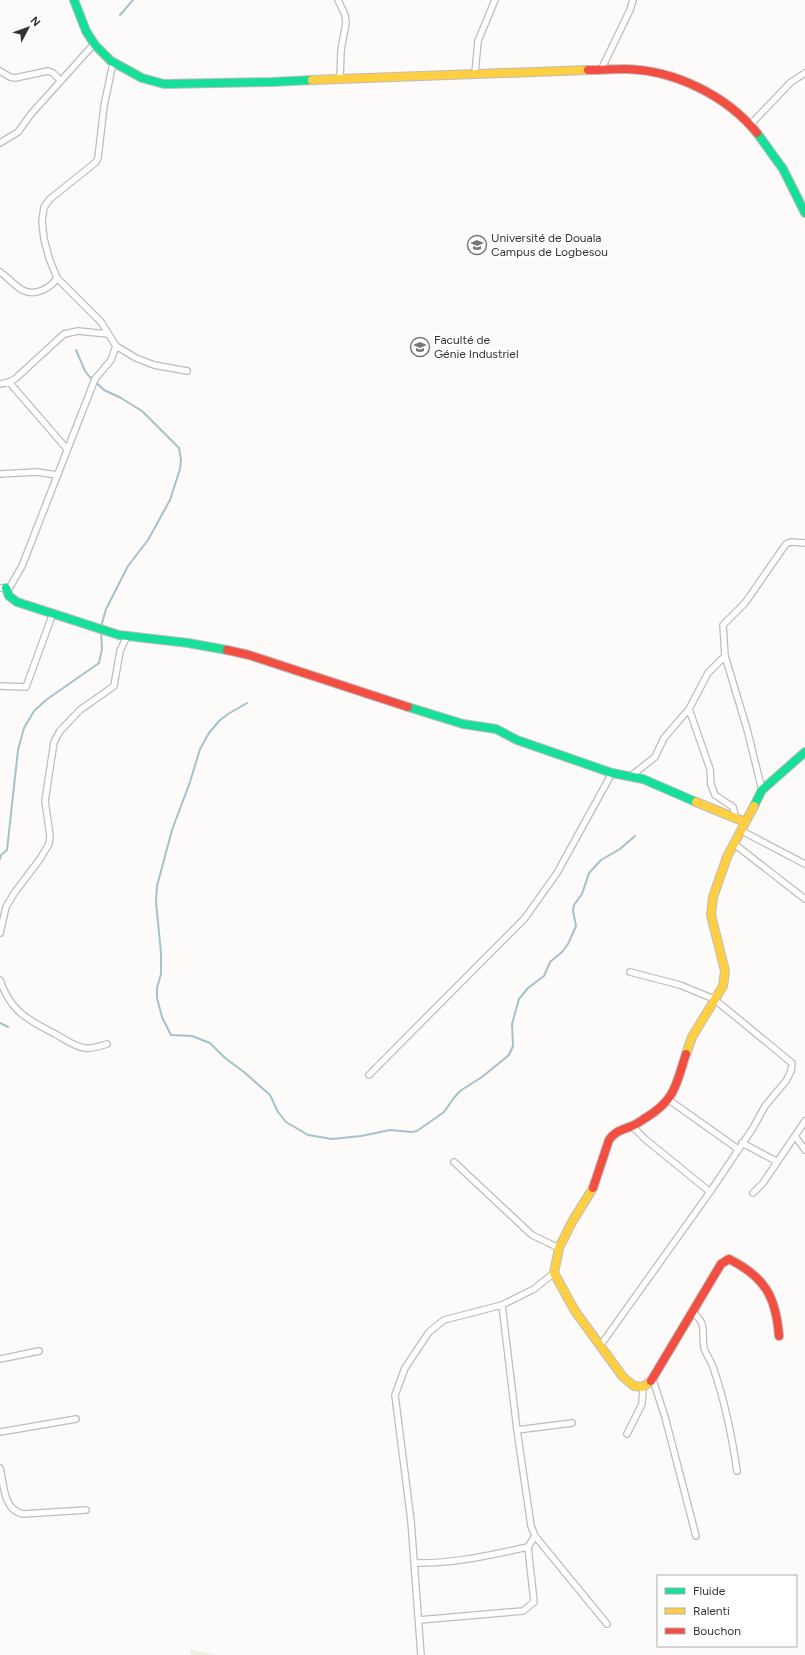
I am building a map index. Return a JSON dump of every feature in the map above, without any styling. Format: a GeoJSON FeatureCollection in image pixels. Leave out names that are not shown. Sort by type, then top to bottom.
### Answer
{"type":"FeatureCollection","features":[{"type":"Feature","properties":{"kind":"street"},"geometry":{"type":"LineString","coordinates":[[74,0],[88,34],[94,44],[113,63],[137,76],[164,84],[272,82],[475,73],[626,69],[643,71],[677,79],[720,99],[750,125],[780,164],[797,193],[805,213]]}},
{"type":"Feature","properties":{"kind":"street"},"geometry":{"type":"LineString","coordinates":[[338,0],[345,15],[346,24],[341,50],[340,78]]}},
{"type":"Feature","properties":{"kind":"street"},"geometry":{"type":"LineString","coordinates":[[475,73],[478,41],[495,0]]}},
{"type":"Feature","properties":{"kind":"street"},"geometry":{"type":"LineString","coordinates":[[601,70],[630,10],[633,0]]}},
{"type":"Feature","properties":{"kind":"street"},"geometry":{"type":"LineString","coordinates":[[0,143],[18,132],[31,114],[94,44]]}},
{"type":"Feature","properties":{"kind":"street"},"geometry":{"type":"LineString","coordinates":[[113,63],[104,106],[98,158],[96,162],[50,199],[44,207],[42,214],[44,239],[49,258],[57,278],[101,322],[116,346],[132,356],[154,365],[188,371]]}},
{"type":"Feature","properties":{"kind":"street"},"geometry":{"type":"LineString","coordinates":[[0,71],[10,77],[15,78],[48,71],[53,73],[61,81]]}},
{"type":"Feature","properties":{"kind":"street"},"geometry":{"type":"LineString","coordinates":[[750,125],[791,82],[805,73]]}},
{"type":"Feature","properties":{"kind":"street"},"geometry":{"type":"LineString","coordinates":[[0,272],[23,290],[31,293],[50,287],[57,278]]}},
{"type":"Feature","properties":{"kind":"street"},"geometry":{"type":"LineString","coordinates":[[0,384],[15,379],[64,334],[78,331],[108,334]]}},
{"type":"Feature","properties":{"kind":"street"},"geometry":{"type":"LineString","coordinates":[[116,346],[111,360],[95,379],[22,566],[13,583],[3,588],[16,602],[127,636],[188,643],[249,655],[463,724],[496,729],[517,740],[612,773],[631,776],[652,782],[744,822]]}},
{"type":"Feature","properties":{"kind":"street"},"geometry":{"type":"LineString","coordinates":[[9,382],[67,449]]}},
{"type":"Feature","properties":{"kind":"street"},"geometry":{"type":"LineString","coordinates":[[0,474],[36,472],[58,474]]}},
{"type":"Feature","properties":{"kind":"street"},"geometry":{"type":"LineString","coordinates":[[762,790],[747,729],[725,656],[723,625],[745,603],[786,544],[791,542],[805,543]]}},
{"type":"Feature","properties":{"kind":"street"},"geometry":{"type":"LineString","coordinates":[[0,686],[26,687],[53,613]]}},
{"type":"Feature","properties":{"kind":"street"},"geometry":{"type":"LineString","coordinates":[[0,933],[6,907],[49,844],[50,836],[45,801],[54,742],[60,731],[80,710],[114,686],[120,650],[127,636]]}},
{"type":"Feature","properties":{"kind":"street"},"geometry":{"type":"LineString","coordinates":[[631,776],[653,760],[664,738],[689,709],[708,672],[725,656]]}},
{"type":"Feature","properties":{"kind":"street"},"geometry":{"type":"LineString","coordinates":[[689,709],[710,769],[711,785],[715,795],[733,807],[736,819]]}},
{"type":"Feature","properties":{"kind":"street"},"geometry":{"type":"LineString","coordinates":[[421,1655],[411,1521],[395,1395],[399,1382],[405,1368],[429,1332],[444,1320],[502,1305],[534,1289],[554,1273],[559,1248],[572,1222],[593,1189],[609,1140],[613,1134],[619,1130],[632,1126],[660,1109],[669,1100],[692,1037],[723,986],[725,970],[713,926],[712,906],[726,857],[762,790],[805,752]]}},
{"type":"Feature","properties":{"kind":"street"},"geometry":{"type":"LineString","coordinates":[[369,1075],[525,918],[557,873],[612,773]]}},
{"type":"Feature","properties":{"kind":"street"},"geometry":{"type":"LineString","coordinates":[[740,830],[805,864]]}},
{"type":"Feature","properties":{"kind":"street"},"geometry":{"type":"LineString","coordinates":[[733,843],[805,899]]}},
{"type":"Feature","properties":{"kind":"street"},"geometry":{"type":"LineString","coordinates":[[600,1346],[710,1192],[753,1128],[765,1106],[786,1081],[792,1066],[789,1060],[714,999],[673,982],[630,972]]}},
{"type":"Feature","properties":{"kind":"street"},"geometry":{"type":"LineString","coordinates":[[0,980],[3,990],[12,1005],[17,1011],[33,1023],[77,1046],[86,1048],[106,1044]]}},
{"type":"Feature","properties":{"kind":"street"},"geometry":{"type":"LineString","coordinates":[[669,1100],[738,1149]]}},
{"type":"Feature","properties":{"kind":"street"},"geometry":{"type":"LineString","coordinates":[[753,1193],[762,1183],[805,1120]]}},
{"type":"Feature","properties":{"kind":"street"},"geometry":{"type":"LineString","coordinates":[[632,1126],[645,1139],[710,1192]]}},
{"type":"Feature","properties":{"kind":"street"},"geometry":{"type":"LineString","coordinates":[[795,1136],[805,1150]]}},
{"type":"Feature","properties":{"kind":"street"},"geometry":{"type":"LineString","coordinates":[[742,1144],[776,1161]]}},
{"type":"Feature","properties":{"kind":"street"},"geometry":{"type":"LineString","coordinates":[[454,1162],[532,1235],[559,1248]]}},
{"type":"Feature","properties":{"kind":"street"},"geometry":{"type":"LineString","coordinates":[[554,1273],[575,1311],[623,1377],[634,1386],[643,1387],[653,1380],[721,1264],[729,1259],[742,1265],[765,1288],[772,1300],[776,1314],[779,1336]]}},
{"type":"Feature","properties":{"kind":"street"},"geometry":{"type":"LineString","coordinates":[[502,1305],[530,1526],[535,1536],[607,1624]]}},
{"type":"Feature","properties":{"kind":"street"},"geometry":{"type":"LineString","coordinates":[[692,1312],[700,1318],[704,1330],[704,1348],[714,1370],[732,1439],[737,1471]]}},
{"type":"Feature","properties":{"kind":"street"},"geometry":{"type":"LineString","coordinates":[[0,1359],[39,1351]]}},
{"type":"Feature","properties":{"kind":"street"},"geometry":{"type":"LineString","coordinates":[[653,1380],[665,1418],[696,1536]]}},
{"type":"Feature","properties":{"kind":"street"},"geometry":{"type":"LineString","coordinates":[[627,1434],[642,1404],[643,1387]]}},
{"type":"Feature","properties":{"kind":"street"},"geometry":{"type":"LineString","coordinates":[[0,1432],[76,1419]]}},
{"type":"Feature","properties":{"kind":"street"},"geometry":{"type":"LineString","coordinates":[[517,1430],[572,1423]]}},
{"type":"Feature","properties":{"kind":"street"},"geometry":{"type":"LineString","coordinates":[[0,1468],[8,1502],[11,1508],[17,1512],[23,1514],[86,1510]]}},
{"type":"Feature","properties":{"kind":"street"},"geometry":{"type":"LineString","coordinates":[[419,1620],[523,1611],[530,1607],[534,1602],[528,1547],[535,1536]]}},
{"type":"Feature","properties":{"kind":"street"},"geometry":{"type":"LineString","coordinates":[[414,1564],[436,1564],[462,1561],[528,1547]]}},
{"type":"Feature","properties":{"kind":"shaded area"},"geometry":{"type":"Polygon","coordinates":[[[190,1649],[217,1655],[191,1655],[190,1649]]]}},
{"type":"Feature","properties":{"kind":"waterway"},"geometry":{"type":"LineString","coordinates":[[120,15],[133,0]]}},
{"type":"Feature","properties":{"kind":"waterway"},"geometry":{"type":"LineString","coordinates":[[76,350],[85,371],[89,376],[104,390],[121,398],[142,411],[179,448],[181,459],[180,469],[170,500],[148,540],[128,566],[106,609],[101,627]]}},
{"type":"Feature","properties":{"kind":"waterway"},"geometry":{"type":"LineString","coordinates":[[0,859],[1,855],[7,850],[18,750],[24,728],[34,711],[46,700],[99,663],[102,649],[101,631]]}},
{"type":"Feature","properties":{"kind":"waterway"},"geometry":{"type":"LineString","coordinates":[[247,703],[219,721],[209,733],[200,749],[190,782],[172,830],[157,886],[156,902],[161,953],[161,974],[157,988],[157,998],[162,1017],[171,1035],[192,1036],[210,1043],[225,1058],[244,1072],[270,1095],[278,1112],[286,1122],[308,1135],[332,1139],[361,1136],[390,1130],[417,1131],[444,1112],[460,1091],[482,1077],[509,1055],[513,1046],[512,1024],[519,999],[528,988],[544,976],[550,962],[562,952],[568,944],[576,926],[573,911],[574,905],[582,894],[589,873],[601,860],[620,849],[635,836]]}},
{"type":"Feature","properties":{"kind":"waterway"},"geometry":{"type":"LineString","coordinates":[[0,1023],[8,1027]]}},
{"type":"Feature","properties":{"kind":"traffic: fast"},"geometry":{"type":"LineString","coordinates":[[74,0],[86,31],[95,45],[111,61],[142,78],[164,84],[312,80]]}},
{"type":"Feature","properties":{"kind":"traffic: fast"},"geometry":{"type":"LineString","coordinates":[[757,133],[783,169],[805,213]]}},
{"type":"Feature","properties":{"kind":"traffic: fast"},"geometry":{"type":"LineString","coordinates":[[6,588],[9,596],[17,602],[119,635],[188,643],[227,650]]}},
{"type":"Feature","properties":{"kind":"traffic: fast"},"geometry":{"type":"LineString","coordinates":[[408,707],[463,724],[496,729],[517,740],[612,773],[643,779],[696,802]]}},
{"type":"Feature","properties":{"kind":"traffic: fast"},"geometry":{"type":"LineString","coordinates":[[754,806],[762,790],[805,752]]}},
{"type":"Feature","properties":{"kind":"traffic: slow"},"geometry":{"type":"LineString","coordinates":[[312,80],[588,70]]}},
{"type":"Feature","properties":{"kind":"traffic: slow"},"geometry":{"type":"LineString","coordinates":[[696,802],[745,822]]}},
{"type":"Feature","properties":{"kind":"traffic: slow"},"geometry":{"type":"LineString","coordinates":[[686,1054],[692,1037],[723,986],[725,971],[711,915],[713,897],[727,857],[754,806]]}},
{"type":"Feature","properties":{"kind":"traffic: slow"},"geometry":{"type":"LineString","coordinates":[[593,1188],[572,1222],[559,1248],[554,1273],[575,1311],[623,1377],[634,1386],[643,1387],[651,1381]]}},
{"type":"Feature","properties":{"kind":"traffic: jam"},"geometry":{"type":"LineString","coordinates":[[588,70],[643,70],[680,80],[715,96],[744,119],[757,133]]}},
{"type":"Feature","properties":{"kind":"traffic: jam"},"geometry":{"type":"LineString","coordinates":[[227,650],[249,655],[408,707]]}},
{"type":"Feature","properties":{"kind":"traffic: jam"},"geometry":{"type":"LineString","coordinates":[[593,1188],[611,1137],[616,1133],[638,1123],[664,1104],[674,1090],[686,1054]]}},
{"type":"Feature","properties":{"kind":"traffic: jam"},"geometry":{"type":"LineString","coordinates":[[651,1381],[721,1264],[729,1259],[752,1273],[766,1290],[775,1310],[779,1336]]}},
{"type":"Feature","properties":{"kind":"place","name":"Université de Douala Campus de Logbesou"},"geometry":{"type":"Point","coordinates":[477,245]}},
{"type":"Feature","properties":{"kind":"place","name":"Faculté de Génie Industriel"},"geometry":{"type":"Point","coordinates":[420,347]}}]}
